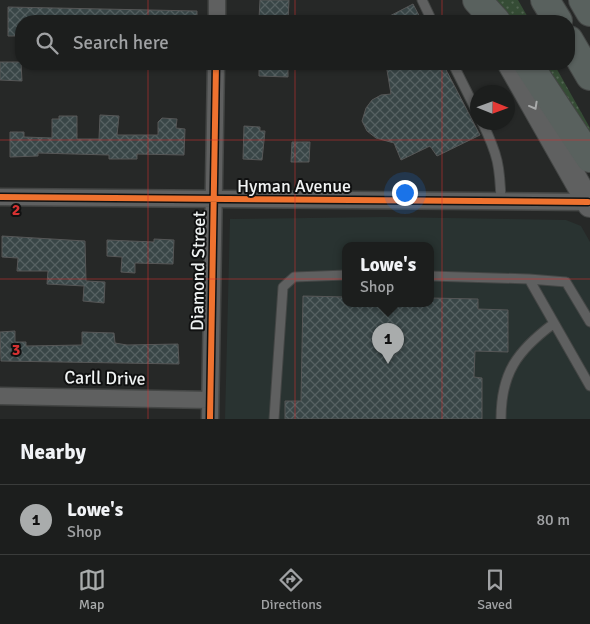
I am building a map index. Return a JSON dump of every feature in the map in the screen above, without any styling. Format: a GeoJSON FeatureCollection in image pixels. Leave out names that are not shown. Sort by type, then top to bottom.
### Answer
{"type":"FeatureCollection","features":[{"type":"Feature","properties":{"kind":"highway"},"geometry":{"type":"LineString","coordinates":[[476,0],[490,15]]}},
{"type":"Feature","properties":{"kind":"highway"},"geometry":{"type":"LineString","coordinates":[[545,0],[554,15]]}},
{"type":"Feature","properties":{"kind":"highway"},"geometry":{"type":"LineString","coordinates":[[583,0],[590,12]]}},
{"type":"Feature","properties":{"kind":"highway"},"geometry":{"type":"LineString","coordinates":[[575,50],[590,76]]}},
{"type":"Feature","properties":{"kind":"highway"},"geometry":{"type":"LineString","coordinates":[[532,70],[590,158]]}},
{"type":"Feature","properties":{"kind":"main road"},"geometry":{"type":"LineString","coordinates":[[476,0],[484,15]]}},
{"type":"Feature","properties":{"kind":"main road"},"geometry":{"type":"LineString","coordinates":[[513,70],[589,204]]}},
{"type":"Feature","properties":{"kind":"street"},"geometry":{"type":"LineString","coordinates":[[217,0],[217,15]]}},
{"type":"Feature","properties":{"kind":"street","name":"Diamond Street"},"geometry":{"type":"LineString","coordinates":[[210,419],[216,70]]}},
{"type":"Feature","properties":{"kind":"street","name":"Hyman Avenue"},"geometry":{"type":"LineString","coordinates":[[0,197],[589,204]]}},
{"type":"Feature","properties":{"kind":"street","name":"Carll Drive"},"geometry":{"type":"LineString","coordinates":[[0,396],[210,400]]}},
{"type":"Feature","properties":{"kind":"lane"},"geometry":{"type":"LineString","coordinates":[[422,0],[429,15]]}},
{"type":"Feature","properties":{"kind":"lane"},"geometry":{"type":"LineString","coordinates":[[456,70],[470,98]]}},
{"type":"Feature","properties":{"kind":"lane"},"geometry":{"type":"LineString","coordinates":[[486,130],[495,149],[501,170],[501,202]]}},
{"type":"Feature","properties":{"kind":"lane"},"geometry":{"type":"LineString","coordinates":[[274,419],[283,287],[294,277],[342,275]]}},
{"type":"Feature","properties":{"kind":"lane"},"geometry":{"type":"LineString","coordinates":[[434,276],[566,282],[590,322]]}},
{"type":"Feature","properties":{"kind":"lane"},"geometry":{"type":"LineString","coordinates":[[528,279],[590,386]]}},
{"type":"Feature","properties":{"kind":"lane"},"geometry":{"type":"LineString","coordinates":[[500,419],[501,395],[504,383],[521,353],[532,340],[553,324]]}},
{"type":"Feature","properties":{"kind":"shaded area"},"geometry":{"type":"Polygon","coordinates":[[[384,217],[566,220],[581,226],[590,242],[590,419],[225,419],[230,219],[384,217]]]}},
{"type":"Feature","properties":{"kind":"green space"},"geometry":{"type":"Polygon","coordinates":[[[495,0],[518,0],[527,15],[505,15],[495,0]]]}},
{"type":"Feature","properties":{"kind":"green space"},"geometry":{"type":"Polygon","coordinates":[[[540,70],[557,70],[590,128],[590,148],[540,70]]]}},
{"type":"Feature","properties":{"kind":"building"},"geometry":{"type":"Polygon","coordinates":[[[260,0],[289,0],[288,15],[259,15],[260,0]]]}},
{"type":"Feature","properties":{"kind":"building"},"geometry":{"type":"Polygon","coordinates":[[[413,4],[419,15],[392,15],[413,4]]]}},
{"type":"Feature","properties":{"kind":"building"},"geometry":{"type":"Polygon","coordinates":[[[8,7],[197,11],[197,15],[15,15],[15,36],[8,36],[8,7]]]}},
{"type":"Feature","properties":{"kind":"building"},"geometry":{"type":"Polygon","coordinates":[[[0,62],[15,62],[15,70],[21,70],[22,81],[0,80],[0,62]]]}},
{"type":"Feature","properties":{"kind":"building"},"geometry":{"type":"Polygon","coordinates":[[[259,70],[288,70],[288,77],[259,76],[259,70]]]}},
{"type":"Feature","properties":{"kind":"building"},"geometry":{"type":"Polygon","coordinates":[[[387,70],[446,70],[470,116],[470,130],[477,130],[480,135],[437,156],[430,146],[401,160],[394,143],[376,138],[367,131],[362,121],[366,108],[372,100],[381,95],[391,94],[387,70]]]}},
{"type":"Feature","properties":{"kind":"building"},"geometry":{"type":"Polygon","coordinates":[[[100,115],[119,116],[117,135],[158,135],[158,122],[162,118],[177,119],[176,128],[185,129],[184,155],[137,154],[137,159],[109,159],[109,155],[38,153],[38,156],[10,157],[10,132],[24,132],[24,137],[52,138],[52,119],[59,119],[59,116],[77,116],[77,139],[99,139],[100,115]]]}},
{"type":"Feature","properties":{"kind":"building"},"geometry":{"type":"Polygon","coordinates":[[[244,126],[260,127],[260,131],[265,131],[262,160],[243,159],[244,126]]]}},
{"type":"Feature","properties":{"kind":"building"},"geometry":{"type":"Polygon","coordinates":[[[292,142],[310,142],[309,162],[291,162],[292,142]]]}},
{"type":"Feature","properties":{"kind":"building"},"geometry":{"type":"Polygon","coordinates":[[[2,236],[85,241],[86,281],[105,282],[104,303],[83,301],[84,286],[47,284],[48,271],[17,271],[18,258],[2,257],[2,236]]]}},
{"type":"Feature","properties":{"kind":"building"},"geometry":{"type":"Polygon","coordinates":[[[154,239],[174,240],[173,264],[135,263],[135,273],[121,272],[122,257],[107,256],[107,240],[154,242],[154,239]]]}},
{"type":"Feature","properties":{"kind":"building"},"geometry":{"type":"Polygon","coordinates":[[[303,296],[342,297],[342,307],[434,307],[434,298],[478,299],[478,309],[508,310],[508,352],[475,351],[474,377],[482,378],[482,419],[285,419],[285,401],[301,401],[303,296]]]}},
{"type":"Feature","properties":{"kind":"building"},"geometry":{"type":"Polygon","coordinates":[[[15,331],[15,342],[26,342],[26,346],[82,345],[82,332],[114,333],[115,343],[127,345],[178,344],[179,364],[1,361],[0,332],[15,331]]]}},
{"type":"Feature","properties":{"kind":"cycle path"},"geometry":{"type":"LineString","coordinates":[[210,419],[216,70]]}},
{"type":"Feature","properties":{"kind":"cycle path"},"geometry":{"type":"LineString","coordinates":[[0,197],[588,202]]}},
{"type":"Feature","properties":{"kind":"place","name":"Lowe's"},"geometry":{"type":"Point","coordinates":[388,364]}}]}
